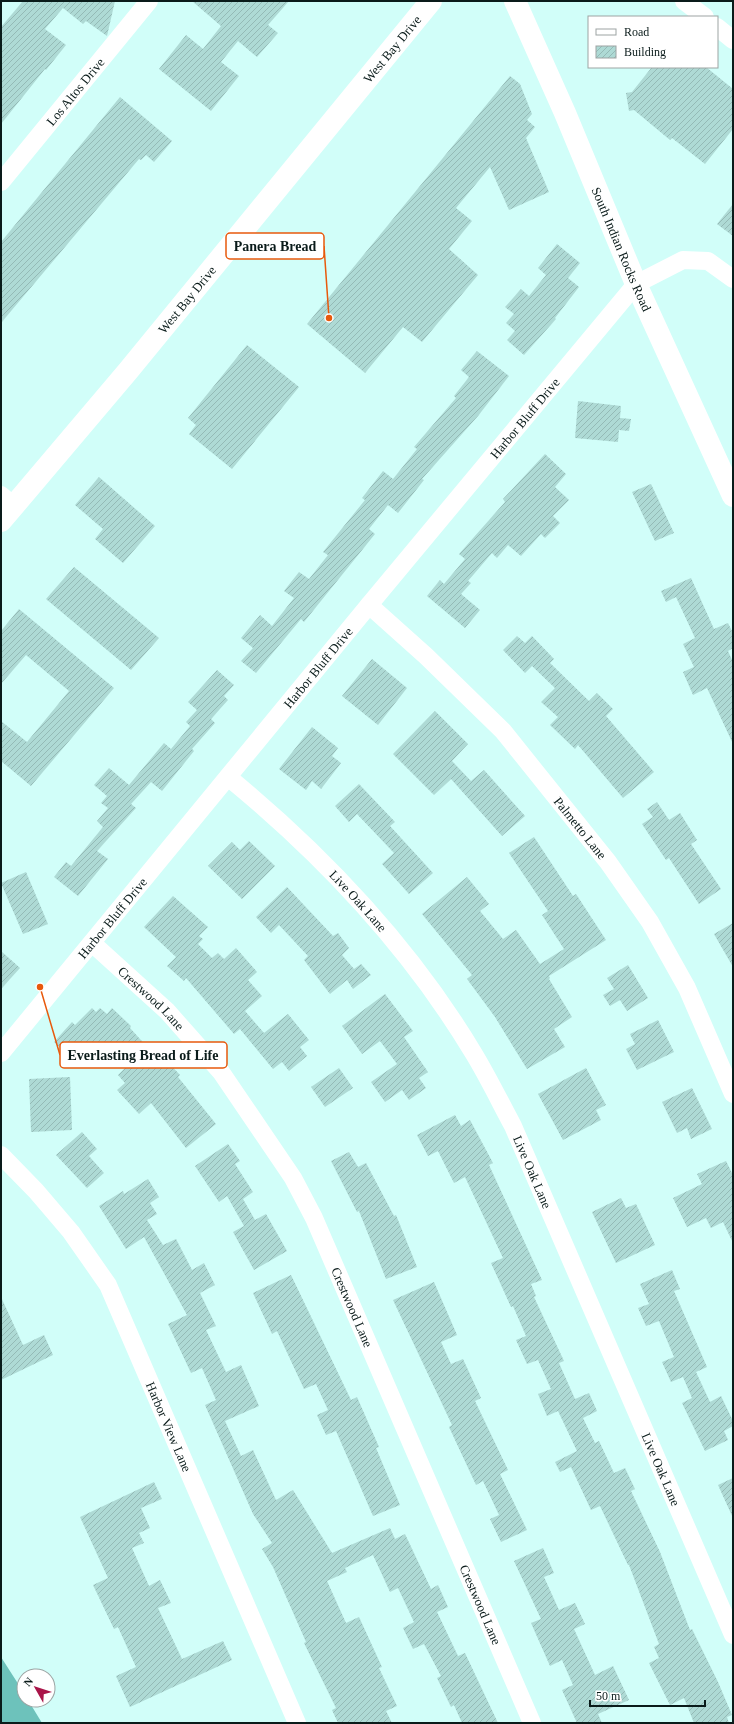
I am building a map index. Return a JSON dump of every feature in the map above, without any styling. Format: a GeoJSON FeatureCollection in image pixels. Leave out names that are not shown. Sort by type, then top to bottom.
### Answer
{"type":"FeatureCollection","features":[{"type":"Feature","properties":{"kind":"main road","name":"West Bay Drive"},"geometry":{"type":"LineString","coordinates":[[5,507],[118,383],[431,1]]}},
{"type":"Feature","properties":{"kind":"main road","name":"South Indian Rocks Road"},"geometry":{"type":"LineString","coordinates":[[515,1],[565,113],[636,284],[733,496]]}},
{"type":"Feature","properties":{"kind":"street","name":"Los Altos Drive"},"geometry":{"type":"LineString","coordinates":[[1,182],[149,1]]}},
{"type":"Feature","properties":{"kind":"street"},"geometry":{"type":"LineString","coordinates":[[684,1],[704,16]]}},
{"type":"Feature","properties":{"kind":"street"},"geometry":{"type":"LineString","coordinates":[[718,28],[733,40]]}},
{"type":"Feature","properties":{"kind":"street"},"geometry":{"type":"LineString","coordinates":[[636,284],[683,260],[708,261],[733,279]]}},
{"type":"Feature","properties":{"kind":"street","name":"Harbor Bluff Drive"},"geometry":{"type":"LineString","coordinates":[[1,1053],[369,605],[636,284]]}},
{"type":"Feature","properties":{"kind":"street","name":"Palmetto Lane"},"geometry":{"type":"LineString","coordinates":[[369,605],[426,656],[503,731],[608,862],[650,922],[687,988],[733,1094]]}},
{"type":"Feature","properties":{"kind":"street","name":"Live Oak Lane"},"geometry":{"type":"LineString","coordinates":[[228,776],[276,816],[326,864],[381,924],[428,985],[474,1054],[513,1126],[733,1635]]}},
{"type":"Feature","properties":{"kind":"street","name":"Crestwood Lane"},"geometry":{"type":"LineString","coordinates":[[92,943],[167,1011],[221,1072],[293,1178],[314,1218],[532,1723]]}},
{"type":"Feature","properties":{"kind":"street","name":"Harbor View Lane"},"geometry":{"type":"LineString","coordinates":[[1,1155],[36,1191],[71,1232],[108,1285],[297,1723]]}},
{"type":"Feature","properties":{"kind":"water"},"geometry":{"type":"Polygon","coordinates":[[[1,1657],[16,1680],[16,1708],[33,1708],[42,1723],[1,1723],[1,1657]]]}},
{"type":"Feature","properties":{"kind":"building"},"geometry":{"type":"Polygon","coordinates":[[[23,1],[115,1],[107,36],[86,21],[83,24],[63,8],[45,29],[66,45],[1,124],[1,27],[23,1]]]}},
{"type":"Feature","properties":{"kind":"building"},"geometry":{"type":"Polygon","coordinates":[[[192,1],[289,1],[268,25],[278,33],[257,57],[238,41],[221,62],[239,76],[211,111],[159,69],[186,35],[203,49],[221,26],[192,1]]]}},
{"type":"Feature","properties":{"kind":"building"},"geometry":{"type":"Polygon","coordinates":[[[651,68],[707,68],[733,89],[733,129],[705,164],[672,138],[670,140],[634,110],[629,111],[626,93],[632,92],[651,68]]]}},
{"type":"Feature","properties":{"kind":"building"},"geometry":{"type":"Polygon","coordinates":[[[510,76],[520,84],[532,114],[527,120],[535,127],[526,138],[549,192],[509,210],[490,167],[456,208],[472,221],[449,249],[478,275],[422,342],[403,327],[365,373],[307,324],[510,76]]]}},
{"type":"Feature","properties":{"kind":"building"},"geometry":{"type":"Polygon","coordinates":[[[120,97],[172,141],[154,162],[146,155],[141,160],[139,159],[1,323],[1,242],[120,97]]]}},
{"type":"Feature","properties":{"kind":"building"},"geometry":{"type":"Polygon","coordinates":[[[733,204],[733,236],[717,224],[733,204]]]}},
{"type":"Feature","properties":{"kind":"building"},"geometry":{"type":"Polygon","coordinates":[[[557,244],[580,263],[568,278],[579,287],[555,318],[556,319],[524,355],[507,340],[515,331],[506,323],[514,314],[505,307],[521,289],[529,296],[546,275],[538,268],[557,244]]]}},
{"type":"Feature","properties":{"kind":"building"},"geometry":{"type":"Polygon","coordinates":[[[247,345],[299,387],[232,469],[189,434],[196,425],[188,418],[247,345]]]}},
{"type":"Feature","properties":{"kind":"building"},"geometry":{"type":"Polygon","coordinates":[[[477,351],[509,376],[478,416],[422,479],[424,480],[398,513],[388,505],[369,529],[375,534],[304,622],[301,619],[256,673],[241,661],[253,648],[241,638],[260,615],[272,626],[294,598],[284,591],[299,572],[309,579],[328,555],[323,552],[365,500],[362,498],[383,471],[393,479],[417,449],[414,447],[456,398],[454,396],[469,377],[461,370],[477,351]]]}},
{"type":"Feature","properties":{"kind":"building"},"geometry":{"type":"Polygon","coordinates":[[[578,401],[621,406],[620,418],[631,419],[629,431],[619,430],[618,442],[575,438],[578,401]]]}},
{"type":"Feature","properties":{"kind":"building"},"geometry":{"type":"Polygon","coordinates":[[[545,454],[566,474],[555,487],[569,500],[553,516],[560,523],[545,538],[541,534],[521,556],[508,545],[497,558],[492,553],[468,581],[471,583],[461,594],[480,610],[465,628],[427,596],[440,580],[444,584],[465,559],[459,554],[505,502],[503,499],[545,454]]]}},
{"type":"Feature","properties":{"kind":"building"},"geometry":{"type":"Polygon","coordinates":[[[99,477],[155,526],[123,563],[95,539],[103,529],[75,505],[99,477]]]}},
{"type":"Feature","properties":{"kind":"building"},"geometry":{"type":"Polygon","coordinates":[[[651,484],[674,533],[655,541],[632,492],[651,484]]]}},
{"type":"Feature","properties":{"kind":"building"},"geometry":{"type":"Polygon","coordinates":[[[74,567],[159,638],[131,670],[46,599],[74,567]]]}},
{"type":"Feature","properties":{"kind":"building"},"geometry":{"type":"Polygon","coordinates":[[[691,578],[714,629],[728,623],[733,633],[733,648],[728,651],[733,662],[733,744],[707,688],[693,695],[683,672],[694,667],[683,644],[695,638],[676,597],[666,602],[661,591],[691,578]]]}},
{"type":"Feature","properties":{"kind":"building"},"geometry":{"type":"Polygon","coordinates":[[[19,609],[114,688],[31,786],[1,761],[1,721],[27,742],[69,691],[26,655],[1,684],[1,631],[19,609]]]}},
{"type":"Feature","properties":{"kind":"building"},"geometry":{"type":"Polygon","coordinates":[[[517,636],[525,643],[532,636],[554,659],[550,663],[589,701],[597,693],[613,709],[606,716],[654,772],[623,798],[578,745],[575,749],[550,725],[558,717],[541,702],[555,688],[532,666],[525,673],[503,650],[517,636]]]}},
{"type":"Feature","properties":{"kind":"building"},"geometry":{"type":"Polygon","coordinates":[[[372,659],[407,688],[378,725],[342,696],[372,659]]]}},
{"type":"Feature","properties":{"kind":"building"},"geometry":{"type":"Polygon","coordinates":[[[217,670],[234,685],[224,696],[228,700],[211,719],[215,723],[192,749],[194,751],[162,791],[151,782],[131,804],[136,808],[97,851],[108,859],[78,896],[54,877],[66,862],[71,866],[103,827],[97,821],[108,808],[101,803],[107,796],[94,785],[109,768],[129,785],[164,743],[171,749],[190,726],[186,722],[197,710],[188,702],[217,670]]]}},
{"type":"Feature","properties":{"kind":"building"},"geometry":{"type":"Polygon","coordinates":[[[435,711],[468,744],[452,761],[471,781],[484,770],[525,816],[502,836],[451,779],[434,795],[393,754],[435,711]]]}},
{"type":"Feature","properties":{"kind":"building"},"geometry":{"type":"Polygon","coordinates":[[[312,727],[338,748],[332,756],[341,763],[321,789],[312,781],[306,790],[279,769],[312,727]]]}},
{"type":"Feature","properties":{"kind":"building"},"geometry":{"type":"Polygon","coordinates":[[[359,784],[395,822],[390,826],[433,873],[409,894],[382,864],[394,853],[357,814],[349,822],[335,806],[359,784]]]}},
{"type":"Feature","properties":{"kind":"building"},"geometry":{"type":"Polygon","coordinates":[[[657,802],[669,820],[680,813],[697,840],[691,844],[721,889],[699,904],[669,858],[666,860],[642,824],[653,817],[647,809],[657,802]]]}},
{"type":"Feature","properties":{"kind":"building"},"geometry":{"type":"Polygon","coordinates":[[[534,837],[573,896],[576,894],[606,940],[549,976],[549,979],[572,1017],[554,1029],[565,1047],[527,1069],[495,1017],[467,979],[472,975],[422,914],[467,877],[489,904],[480,911],[503,939],[516,930],[540,964],[564,949],[542,915],[548,911],[509,853],[534,837]]]}},
{"type":"Feature","properties":{"kind":"building"},"geometry":{"type":"Polygon","coordinates":[[[249,841],[275,866],[242,899],[208,866],[232,842],[240,850],[249,841]]]}},
{"type":"Feature","properties":{"kind":"building"},"geometry":{"type":"Polygon","coordinates":[[[26,872],[48,924],[23,934],[1,883],[26,872]]]}},
{"type":"Feature","properties":{"kind":"building"},"geometry":{"type":"Polygon","coordinates":[[[287,887],[333,936],[338,933],[349,948],[342,955],[354,969],[361,964],[371,975],[353,989],[347,980],[330,994],[304,960],[308,956],[279,925],[271,933],[256,917],[287,887]]]}},
{"type":"Feature","properties":{"kind":"building"},"geometry":{"type":"Polygon","coordinates":[[[173,896],[208,927],[199,936],[203,939],[198,944],[212,958],[218,953],[224,959],[236,948],[257,972],[248,980],[262,996],[245,1011],[264,1033],[288,1014],[309,1040],[300,1047],[307,1056],[289,1071],[282,1062],[273,1069],[240,1029],[234,1034],[186,978],[184,981],[167,966],[176,957],[144,927],[173,896]]]}},
{"type":"Feature","properties":{"kind":"building"},"geometry":{"type":"Polygon","coordinates":[[[733,923],[733,967],[714,934],[733,923]]]}},
{"type":"Feature","properties":{"kind":"building"},"geometry":{"type":"Polygon","coordinates":[[[1,951],[20,968],[1,989],[1,951]]]}},
{"type":"Feature","properties":{"kind":"building"},"geometry":{"type":"Polygon","coordinates":[[[628,965],[648,998],[627,1011],[620,1000],[610,1006],[603,995],[614,989],[607,978],[628,965]]]}},
{"type":"Feature","properties":{"kind":"building"},"geometry":{"type":"Polygon","coordinates":[[[385,994],[413,1031],[404,1037],[428,1072],[419,1078],[426,1088],[409,1100],[402,1090],[385,1102],[371,1082],[397,1064],[380,1041],[362,1054],[342,1026],[385,994]]]}},
{"type":"Feature","properties":{"kind":"building"},"geometry":{"type":"Polygon","coordinates":[[[92,1008],[96,1012],[100,1008],[107,1014],[112,1008],[131,1026],[130,1028],[159,1060],[163,1057],[180,1075],[178,1077],[216,1124],[186,1148],[151,1103],[139,1114],[117,1090],[125,1083],[118,1075],[126,1067],[104,1042],[97,1050],[88,1042],[73,1059],[54,1042],[72,1022],[75,1025],[92,1008]]]}},
{"type":"Feature","properties":{"kind":"building"},"geometry":{"type":"Polygon","coordinates":[[[658,1020],[674,1052],[637,1070],[626,1049],[635,1044],[630,1034],[658,1020]]]}},
{"type":"Feature","properties":{"kind":"building"},"geometry":{"type":"Polygon","coordinates":[[[339,1068],[353,1088],[325,1107],[311,1087],[339,1068]]]}},
{"type":"Feature","properties":{"kind":"building"},"geometry":{"type":"Polygon","coordinates":[[[586,1068],[606,1105],[596,1110],[601,1120],[563,1140],[538,1094],[586,1068]]]}},
{"type":"Feature","properties":{"kind":"building"},"geometry":{"type":"Polygon","coordinates":[[[70,1077],[72,1130],[31,1132],[29,1079],[70,1077]]]}},
{"type":"Feature","properties":{"kind":"building"},"geometry":{"type":"Polygon","coordinates":[[[692,1088],[712,1129],[691,1139],[687,1128],[677,1133],[662,1102],[692,1088]]]}},
{"type":"Feature","properties":{"kind":"building"},"geometry":{"type":"Polygon","coordinates":[[[455,1115],[461,1126],[470,1120],[493,1163],[489,1165],[542,1280],[531,1284],[536,1296],[534,1297],[564,1361],[559,1363],[575,1399],[589,1393],[597,1411],[583,1418],[595,1443],[599,1441],[614,1473],[625,1468],[635,1489],[631,1491],[660,1552],[690,1630],[692,1629],[718,1682],[732,1715],[727,1717],[729,1723],[694,1723],[684,1698],[670,1705],[649,1663],[659,1658],[654,1647],[659,1644],[629,1565],[600,1506],[591,1510],[571,1467],[560,1472],[555,1462],[577,1451],[558,1411],[547,1416],[538,1394],[551,1389],[538,1360],[527,1364],[516,1340],[526,1336],[513,1306],[511,1307],[491,1263],[503,1258],[465,1177],[454,1183],[438,1151],[428,1156],[417,1135],[455,1115]]]}},
{"type":"Feature","properties":{"kind":"building"},"geometry":{"type":"Polygon","coordinates":[[[82,1132],[97,1149],[89,1156],[104,1173],[87,1188],[56,1155],[82,1132]]]}},
{"type":"Feature","properties":{"kind":"building"},"geometry":{"type":"Polygon","coordinates":[[[228,1144],[240,1161],[235,1164],[253,1192],[243,1199],[255,1220],[266,1214],[287,1251],[254,1270],[233,1232],[244,1226],[227,1196],[219,1202],[195,1166],[228,1144]]]}},
{"type":"Feature","properties":{"kind":"building"},"geometry":{"type":"Polygon","coordinates":[[[349,1152],[358,1167],[366,1163],[394,1216],[396,1215],[417,1267],[386,1279],[359,1211],[357,1212],[331,1161],[349,1152]]]}},
{"type":"Feature","properties":{"kind":"building"},"geometry":{"type":"Polygon","coordinates":[[[726,1161],[733,1175],[733,1243],[723,1222],[711,1228],[706,1218],[687,1227],[673,1198],[702,1184],[697,1174],[726,1161]]]}},
{"type":"Feature","properties":{"kind":"building"},"geometry":{"type":"Polygon","coordinates":[[[148,1179],[159,1197],[150,1203],[157,1214],[147,1220],[163,1245],[176,1239],[192,1270],[204,1263],[215,1285],[200,1293],[216,1326],[206,1330],[226,1372],[241,1365],[259,1406],[225,1421],[241,1456],[253,1450],[276,1500],[293,1490],[332,1553],[390,1528],[395,1539],[405,1534],[431,1589],[438,1585],[448,1607],[437,1612],[458,1656],[465,1653],[498,1723],[462,1723],[454,1705],[451,1707],[437,1678],[441,1676],[424,1644],[413,1649],[403,1628],[414,1622],[398,1588],[390,1592],[373,1555],[345,1568],[347,1572],[327,1581],[346,1623],[359,1617],[382,1667],[379,1668],[397,1706],[386,1711],[392,1723],[338,1723],[332,1710],[336,1708],[304,1643],[306,1642],[273,1567],[262,1549],[272,1543],[253,1514],[205,1405],[216,1400],[202,1368],[191,1373],[168,1324],[187,1315],[144,1237],[126,1249],[99,1206],[123,1191],[124,1194],[148,1179]]]}},
{"type":"Feature","properties":{"kind":"building"},"geometry":{"type":"Polygon","coordinates":[[[621,1198],[626,1208],[636,1204],[655,1245],[616,1263],[592,1212],[621,1198]]]}},
{"type":"Feature","properties":{"kind":"building"},"geometry":{"type":"Polygon","coordinates":[[[672,1270],[680,1289],[674,1291],[707,1367],[696,1372],[710,1402],[721,1396],[733,1421],[733,1426],[724,1431],[728,1440],[705,1451],[682,1403],[692,1398],[683,1377],[671,1382],[662,1362],[674,1357],[659,1321],[646,1326],[638,1308],[649,1304],[640,1284],[672,1270]]]}},
{"type":"Feature","properties":{"kind":"building"},"geometry":{"type":"Polygon","coordinates":[[[291,1275],[351,1400],[357,1397],[379,1447],[376,1448],[400,1505],[373,1516],[336,1431],[326,1435],[317,1415],[328,1410],[316,1384],[304,1389],[277,1331],[272,1334],[253,1293],[291,1275]]]}},
{"type":"Feature","properties":{"kind":"building"},"geometry":{"type":"Polygon","coordinates":[[[434,1282],[457,1335],[441,1342],[451,1364],[463,1359],[481,1398],[475,1401],[508,1470],[500,1474],[527,1530],[501,1542],[490,1519],[499,1515],[483,1481],[476,1485],[449,1427],[452,1425],[393,1300],[434,1282]]]}},
{"type":"Feature","properties":{"kind":"building"},"geometry":{"type":"Polygon","coordinates":[[[1,1297],[23,1345],[44,1335],[53,1355],[1,1380],[1,1297]]]}},
{"type":"Feature","properties":{"kind":"building"},"geometry":{"type":"Polygon","coordinates":[[[733,1478],[733,1518],[718,1485],[733,1478]]]}},
{"type":"Feature","properties":{"kind":"building"},"geometry":{"type":"Polygon","coordinates":[[[154,1482],[162,1499],[141,1508],[150,1528],[139,1533],[144,1543],[132,1548],[149,1586],[160,1580],[171,1603],[158,1608],[182,1659],[223,1641],[232,1660],[130,1707],[116,1676],[136,1667],[118,1627],[114,1629],[93,1585],[108,1578],[80,1517],[154,1482]]]}},
{"type":"Feature","properties":{"kind":"building"},"geometry":{"type":"Polygon","coordinates":[[[543,1548],[554,1573],[544,1577],[559,1610],[575,1603],[585,1624],[574,1629],[595,1675],[613,1666],[629,1700],[598,1714],[602,1723],[577,1723],[562,1690],[573,1685],[562,1660],[550,1666],[531,1623],[541,1619],[514,1561],[543,1548]]]}},
{"type":"Feature","properties":{"kind":"place","name":"Panera Bread"},"geometry":{"type":"Point","coordinates":[329,318]}},
{"type":"Feature","properties":{"kind":"place","name":"Everlasting Bread of Life"},"geometry":{"type":"Point","coordinates":[40,987]}}]}
